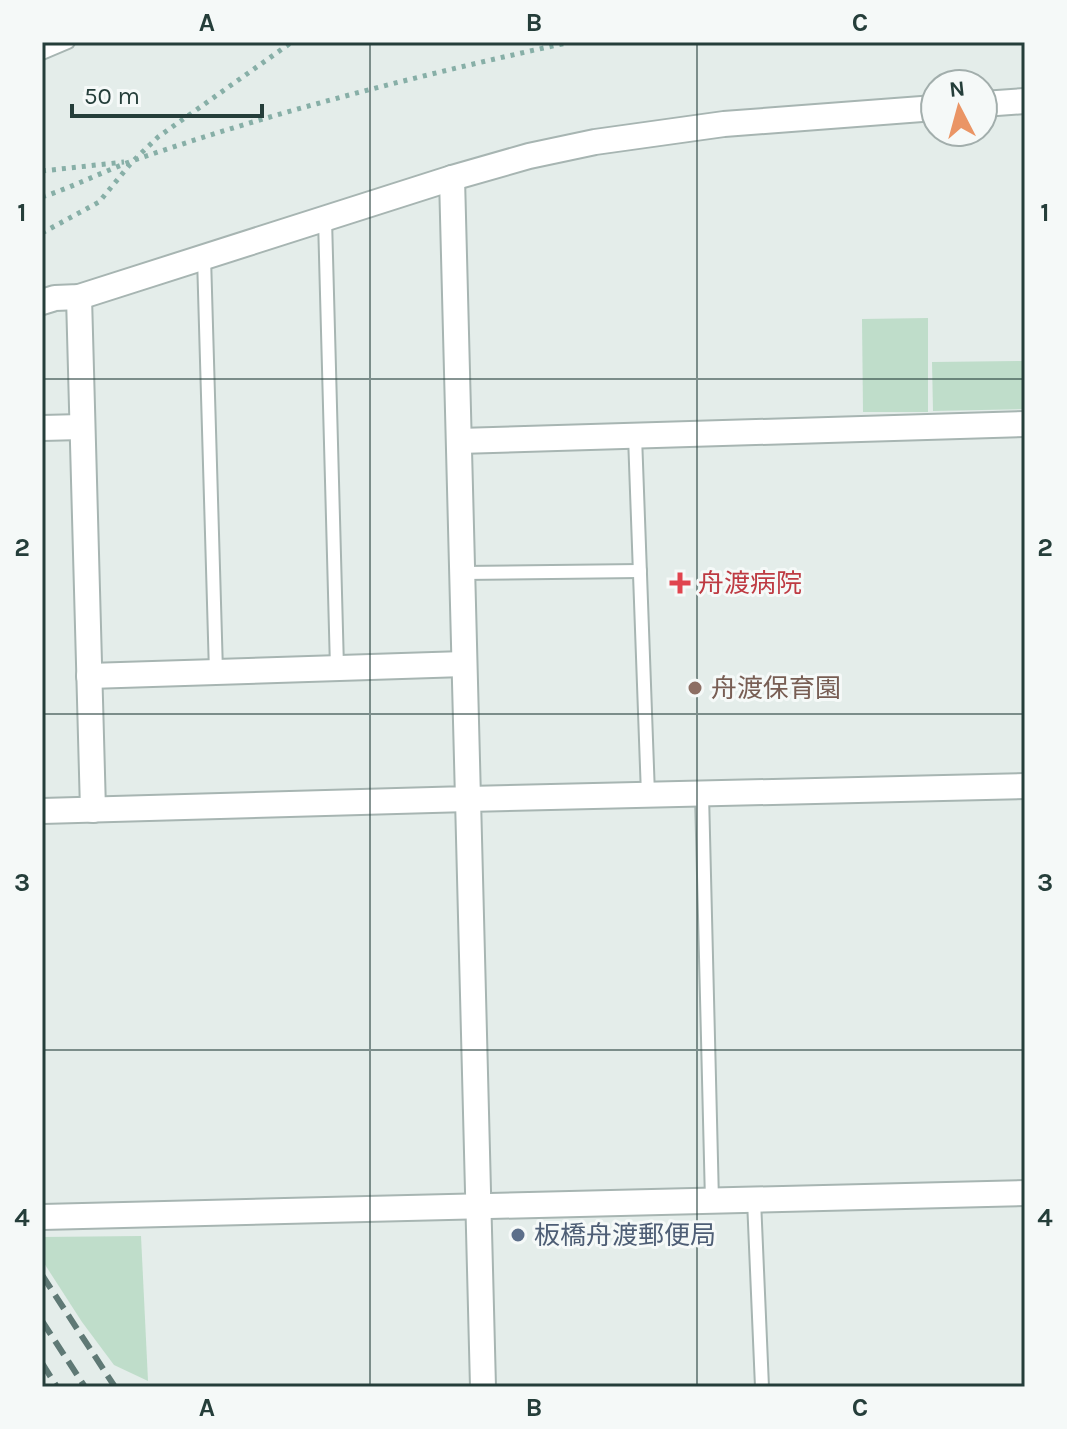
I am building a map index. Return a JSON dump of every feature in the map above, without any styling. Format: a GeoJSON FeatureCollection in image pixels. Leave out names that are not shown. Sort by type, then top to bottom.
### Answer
{"type":"FeatureCollection","features":[{"type":"Feature","properties":{"kind":"street"},"geometry":{"type":"LineString","coordinates":[[999,103],[1025,101]]}},
{"type":"Feature","properties":{"kind":"street"},"geometry":{"type":"LineString","coordinates":[[42,302],[79,297],[529,156],[595,142],[724,124],[919,109]]}},
{"type":"Feature","properties":{"kind":"street"},"geometry":{"type":"LineString","coordinates":[[452,178],[483,1387]]}},
{"type":"Feature","properties":{"kind":"street"},"geometry":{"type":"LineString","coordinates":[[79,297],[93,810]]}},
{"type":"Feature","properties":{"kind":"street"},"geometry":{"type":"LineString","coordinates":[[459,441],[1025,424]]}},
{"type":"Feature","properties":{"kind":"street"},"geometry":{"type":"LineString","coordinates":[[42,428],[82,427]]}},
{"type":"Feature","properties":{"kind":"street"},"geometry":{"type":"LineString","coordinates":[[89,676],[464,664]]}},
{"type":"Feature","properties":{"kind":"street"},"geometry":{"type":"LineString","coordinates":[[42,811],[1025,786]]}},
{"type":"Feature","properties":{"kind":"street"},"geometry":{"type":"LineString","coordinates":[[42,1217],[1025,1193]]}},
{"type":"Feature","properties":{"kind":"lane"},"geometry":{"type":"LineString","coordinates":[[42,53],[68,42]]}},
{"type":"Feature","properties":{"kind":"lane"},"geometry":{"type":"LineString","coordinates":[[325,219],[337,668]]}},
{"type":"Feature","properties":{"kind":"lane"},"geometry":{"type":"LineString","coordinates":[[204,257],[216,672]]}},
{"type":"Feature","properties":{"kind":"lane"},"geometry":{"type":"LineString","coordinates":[[635,436],[648,795]]}},
{"type":"Feature","properties":{"kind":"lane"},"geometry":{"type":"LineString","coordinates":[[462,573],[640,571]]}},
{"type":"Feature","properties":{"kind":"lane"},"geometry":{"type":"LineString","coordinates":[[702,794],[712,1201]]}},
{"type":"Feature","properties":{"kind":"lane"},"geometry":{"type":"LineString","coordinates":[[754,1200],[762,1387]]}},
{"type":"Feature","properties":{"kind":"path"},"geometry":{"type":"LineString","coordinates":[[42,233],[99,202],[132,162],[158,137],[292,42]]}},
{"type":"Feature","properties":{"kind":"path"},"geometry":{"type":"LineString","coordinates":[[42,197],[132,162],[312,106],[571,42]]}},
{"type":"Feature","properties":{"kind":"path"},"geometry":{"type":"LineString","coordinates":[[42,171],[132,162]]}},
{"type":"Feature","properties":{"kind":"green space"},"geometry":{"type":"Polygon","coordinates":[[[928,318],[928,412],[863,412],[862,319],[928,318]]]}},
{"type":"Feature","properties":{"kind":"green space"},"geometry":{"type":"Polygon","coordinates":[[[1025,361],[1025,409],[933,411],[932,362],[1025,361]]]}},
{"type":"Feature","properties":{"kind":"green space"},"geometry":{"type":"Polygon","coordinates":[[[141,1236],[148,1381],[114,1365],[42,1260],[42,1237],[141,1236]]]}},
{"type":"Feature","properties":{"kind":"railway"},"geometry":{"type":"LineString","coordinates":[[42,1275],[115,1387]]}},
{"type":"Feature","properties":{"kind":"railway"},"geometry":{"type":"LineString","coordinates":[[42,1321],[85,1387]]}},
{"type":"Feature","properties":{"kind":"railway"},"geometry":{"type":"LineString","coordinates":[[42,1363],[57,1387]]}},
{"type":"Feature","properties":{"kind":"place","name":"舟渡病院"},"geometry":{"type":"Point","coordinates":[680,583]}},
{"type":"Feature","properties":{"kind":"place","name":"舟渡保育園"},"geometry":{"type":"Point","coordinates":[695,688]}},
{"type":"Feature","properties":{"kind":"place","name":"板橋舟渡郵便局"},"geometry":{"type":"Point","coordinates":[518,1235]}}]}
